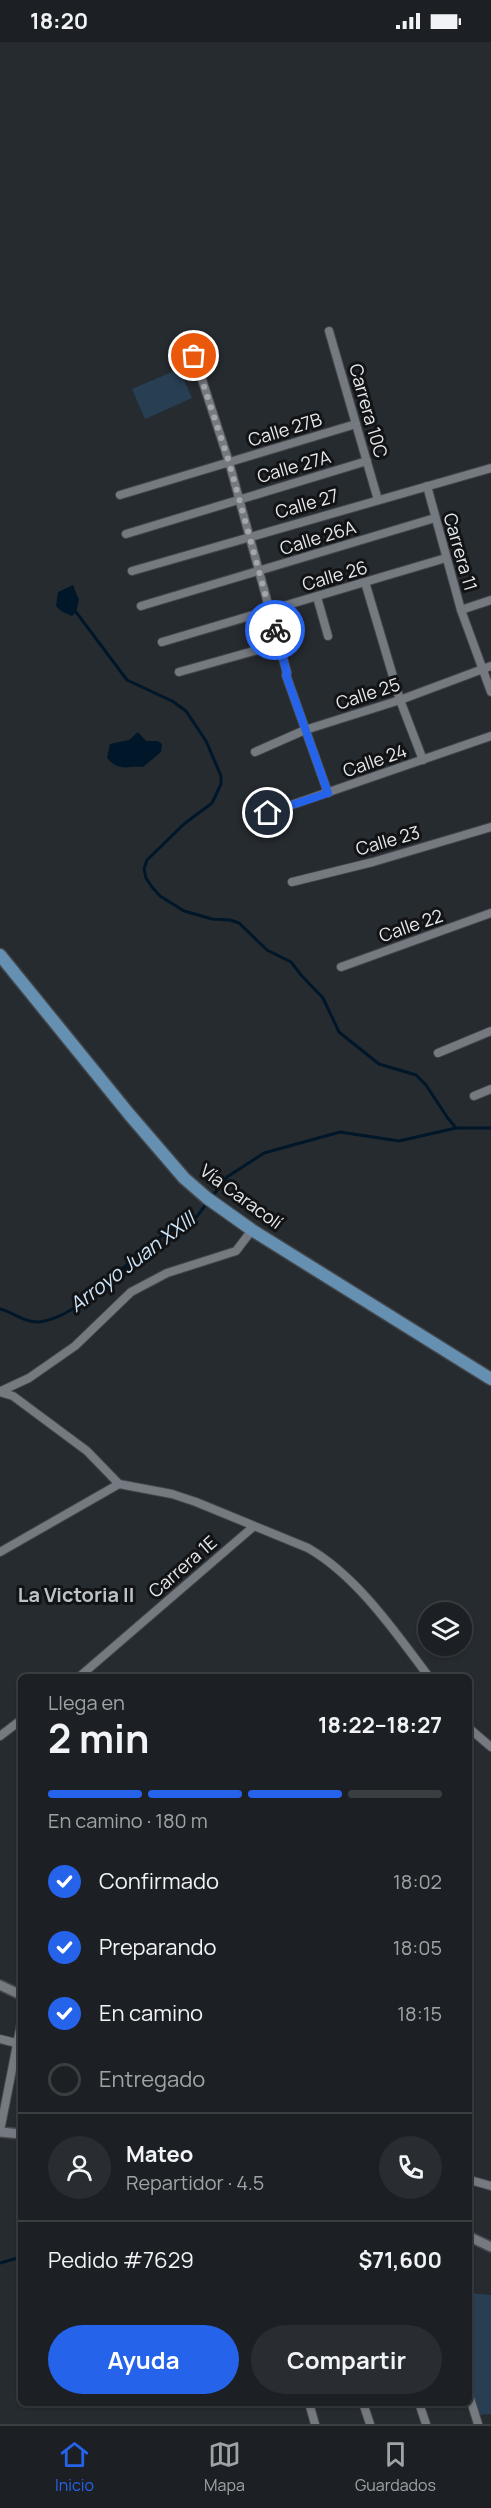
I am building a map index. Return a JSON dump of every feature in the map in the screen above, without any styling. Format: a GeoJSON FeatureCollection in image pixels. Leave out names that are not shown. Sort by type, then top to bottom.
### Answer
{"type":"FeatureCollection","features":[{"type":"Feature","properties":{"kind":"main road","name":"Vía Caracolí"},"geometry":{"type":"LineString","coordinates":[[0,955],[184,1178],[252,1230],[491,1379]]}},
{"type":"Feature","properties":{"kind":"street","name":"Carrera 10C"},"geometry":{"type":"LineString","coordinates":[[329,331],[378,500]]}},
{"type":"Feature","properties":{"kind":"street"},"geometry":{"type":"LineString","coordinates":[[194,356],[229,462],[286,675],[328,793]]}},
{"type":"Feature","properties":{"kind":"street","name":"Calle 27B"},"geometry":{"type":"LineString","coordinates":[[120,495],[356,424]]}},
{"type":"Feature","properties":{"kind":"street","name":"Calle 27A"},"geometry":{"type":"LineString","coordinates":[[126,534],[367,461]]}},
{"type":"Feature","properties":{"kind":"street","name":"Calle 27"},"geometry":{"type":"LineString","coordinates":[[132,571],[491,468]]}},
{"type":"Feature","properties":{"kind":"street","name":"Carrera 11"},"geometry":{"type":"LineString","coordinates":[[427,486],[461,610],[491,692]]}},
{"type":"Feature","properties":{"kind":"street","name":"Calle 26A"},"geometry":{"type":"LineString","coordinates":[[141,606],[435,518]]}},
{"type":"Feature","properties":{"kind":"street","name":"Calle 26"},"geometry":{"type":"LineString","coordinates":[[162,642],[446,558]]}},
{"type":"Feature","properties":{"kind":"street"},"geometry":{"type":"LineString","coordinates":[[364,582],[400,700],[423,760]]}},
{"type":"Feature","properties":{"kind":"street"},"geometry":{"type":"LineString","coordinates":[[317,597],[328,636]]}},
{"type":"Feature","properties":{"kind":"street"},"geometry":{"type":"LineString","coordinates":[[461,610],[491,600]]}},
{"type":"Feature","properties":{"kind":"street"},"geometry":{"type":"LineString","coordinates":[[179,672],[279,644]]}},
{"type":"Feature","properties":{"kind":"street","name":"Calle 25"},"geometry":{"type":"LineString","coordinates":[[255,752],[305,730],[400,700],[491,666]]}},
{"type":"Feature","properties":{"kind":"street","name":"Calle 24"},"geometry":{"type":"LineString","coordinates":[[268,813],[491,736]]}},
{"type":"Feature","properties":{"kind":"street","name":"Calle 23"},"geometry":{"type":"LineString","coordinates":[[292,882],[373,862],[491,827]]}},
{"type":"Feature","properties":{"kind":"street","name":"Calle 22"},"geometry":{"type":"LineString","coordinates":[[341,967],[491,914]]}},
{"type":"Feature","properties":{"kind":"street"},"geometry":{"type":"LineString","coordinates":[[438,1053],[491,1031]]}},
{"type":"Feature","properties":{"kind":"street"},"geometry":{"type":"LineString","coordinates":[[474,1096],[491,1090]]}},
{"type":"Feature","properties":{"kind":"street"},"geometry":{"type":"LineString","coordinates":[[0,1392],[29,1378],[75,1346],[131,1292],[167,1273],[236,1251],[252,1230]]}},
{"type":"Feature","properties":{"kind":"street"},"geometry":{"type":"LineString","coordinates":[[0,1392],[13,1395],[87,1451],[119,1484],[188,1499],[308,1548],[326,1558],[391,1627],[427,1674]]}},
{"type":"Feature","properties":{"kind":"street"},"geometry":{"type":"LineString","coordinates":[[0,1552],[119,1484]]}},
{"type":"Feature","properties":{"kind":"street","name":"Carrera 1E"},"geometry":{"type":"LineString","coordinates":[[82,1674],[254,1527]]}},
{"type":"Feature","properties":{"kind":"street"},"geometry":{"type":"LineString","coordinates":[[0,1736],[18,1722]]}},
{"type":"Feature","properties":{"kind":"street"},"geometry":{"type":"LineString","coordinates":[[472,1731],[491,1747]]}},
{"type":"Feature","properties":{"kind":"street"},"geometry":{"type":"LineString","coordinates":[[0,1985],[18,1994]]}},
{"type":"Feature","properties":{"kind":"street"},"geometry":{"type":"LineString","coordinates":[[18,2035],[0,2132],[18,2134]]}},
{"type":"Feature","properties":{"kind":"street"},"geometry":{"type":"LineString","coordinates":[[0,2039],[16,2043]]}},
{"type":"Feature","properties":{"kind":"street"},"geometry":{"type":"LineString","coordinates":[[472,2181],[491,2186]]}},
{"type":"Feature","properties":{"kind":"street"},"geometry":{"type":"LineString","coordinates":[[472,2239],[491,2247]]}},
{"type":"Feature","properties":{"kind":"street"},"geometry":{"type":"LineString","coordinates":[[472,2404],[478,2424]]}},
{"type":"Feature","properties":{"kind":"street"},"geometry":{"type":"LineString","coordinates":[[310,2406],[315,2424]]}},
{"type":"Feature","properties":{"kind":"street"},"geometry":{"type":"LineString","coordinates":[[364,2406],[370,2424]]}},
{"type":"Feature","properties":{"kind":"street"},"geometry":{"type":"LineString","coordinates":[[420,2406],[426,2424]]}},
{"type":"Feature","properties":{"kind":"shaded area"},"geometry":{"type":"Polygon","coordinates":[[[179,369],[192,398],[145,419],[132,389],[179,369]]]}},
{"type":"Feature","properties":{"kind":"shaded area"},"geometry":{"type":"Polygon","coordinates":[[[73,585],[79,600],[76,612],[72,616],[56,606],[58,592],[73,585]]]}},
{"type":"Feature","properties":{"kind":"shaded area"},"geometry":{"type":"Polygon","coordinates":[[[138,732],[146,741],[158,741],[162,744],[161,752],[143,767],[120,767],[107,758],[110,744],[129,740],[138,732]]]}},
{"type":"Feature","properties":{"kind":"shaded area"},"geometry":{"type":"Polygon","coordinates":[[[472,2293],[491,2295],[491,2414],[479,2415],[472,2389],[472,2293]]]}},
{"type":"Feature","properties":{"kind":"waterway"},"geometry":{"type":"LineString","coordinates":[[76,612],[127,680],[172,701],[186,711],[206,741],[221,776],[221,784],[212,803],[184,824],[147,860],[144,869],[146,878],[152,887],[160,896],[184,911],[212,919],[239,923],[267,950],[291,962],[323,998],[339,1032],[379,1064],[416,1075],[426,1085],[456,1128],[491,1128]]}},
{"type":"Feature","properties":{"kind":"waterway","name":"Arroyo Juan XXIII"},"geometry":{"type":"LineString","coordinates":[[211,1198],[227,1177],[264,1153],[340,1132],[399,1141],[456,1128]]}},
{"type":"Feature","properties":{"kind":"waterway","name":"Arroyo Juan XXIII"},"geometry":{"type":"LineString","coordinates":[[0,1309],[34,1322],[55,1318],[71,1310],[104,1286],[149,1245],[170,1231],[189,1223],[207,1203]]}},
{"type":"Feature","properties":{"kind":"waterway"},"geometry":{"type":"LineString","coordinates":[[0,2263],[18,2258]]}},
{"type":"Feature","properties":{"kind":"way so far"},"geometry":{"type":"LineString","coordinates":[[194,356],[229,462],[275,630]]}},
{"type":"Feature","properties":{"kind":"district","name":"La Victoria II"},"geometry":{"type":"Point","coordinates":[76,1595]}},
{"type":"Feature","properties":{"kind":"route"},"geometry":{"type":"LineString","coordinates":[[268,813],[328,793],[286,675],[275,630]]}}]}
